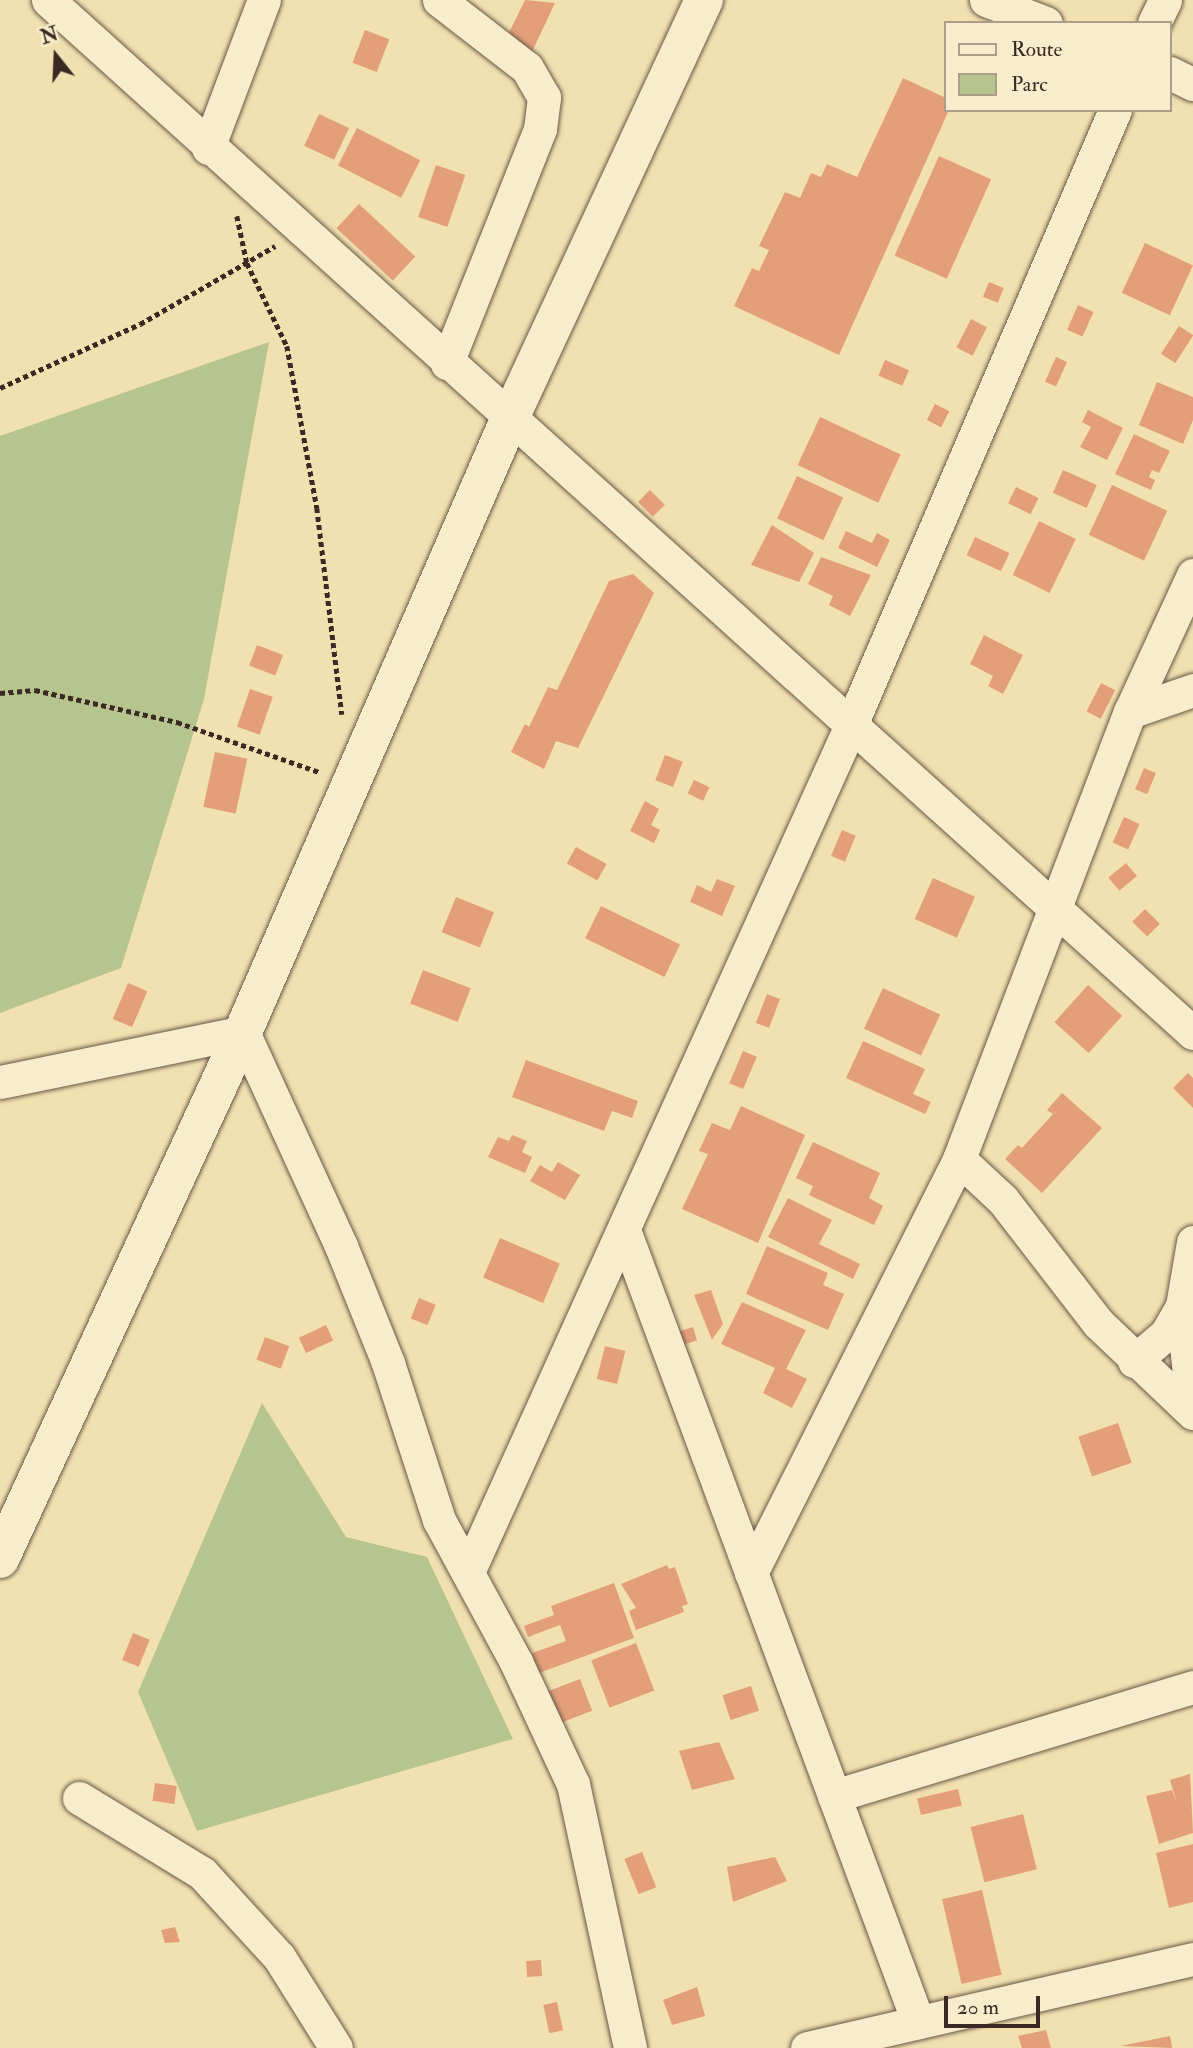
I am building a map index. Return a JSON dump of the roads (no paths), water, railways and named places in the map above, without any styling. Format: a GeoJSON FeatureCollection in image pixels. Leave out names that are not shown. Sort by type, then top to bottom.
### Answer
{"type":"FeatureCollection","features":[{"type":"Feature","properties":{"kind":"street"},"geometry":{"type":"LineString","coordinates":[[48,0],[300,232],[1193,1033]]}},
{"type":"Feature","properties":{"kind":"street"},"geometry":{"type":"LineString","coordinates":[[217,157],[264,0]]}},
{"type":"Feature","properties":{"kind":"street"},"geometry":{"type":"LineString","coordinates":[[439,0],[527,68],[544,97],[540,129],[447,363]]}},
{"type":"Feature","properties":{"kind":"street"},"geometry":{"type":"LineString","coordinates":[[0,1559],[243,1032],[510,418],[705,0]]}},
{"type":"Feature","properties":{"kind":"street"},"geometry":{"type":"LineString","coordinates":[[986,0],[1041,21]]}},
{"type":"Feature","properties":{"kind":"street"},"geometry":{"type":"LineString","coordinates":[[1155,21],[1165,0]]}},
{"type":"Feature","properties":{"kind":"street"},"geometry":{"type":"LineString","coordinates":[[1172,74],[1193,84]]}},
{"type":"Feature","properties":{"kind":"street"},"geometry":{"type":"LineString","coordinates":[[469,1570],[851,725],[1114,112]]}},
{"type":"Feature","properties":{"kind":"street"},"geometry":{"type":"LineString","coordinates":[[751,1573],[959,1159],[1130,712],[1193,575]]}},
{"type":"Feature","properties":{"kind":"street"},"geometry":{"type":"LineString","coordinates":[[1130,712],[1193,690]]}},
{"type":"Feature","properties":{"kind":"street"},"geometry":{"type":"LineString","coordinates":[[0,1082],[243,1032]]}},
{"type":"Feature","properties":{"kind":"street"},"geometry":{"type":"LineString","coordinates":[[243,1032],[341,1246],[388,1363],[421,1477],[439,1520],[469,1570],[573,1784],[630,2048]]}},
{"type":"Feature","properties":{"kind":"street"},"geometry":{"type":"LineString","coordinates":[[959,1159],[1003,1200],[1069,1287],[1134,1362],[1193,1413]]}},
{"type":"Feature","properties":{"kind":"street"},"geometry":{"type":"LineString","coordinates":[[624,1230],[918,2022]]}},
{"type":"Feature","properties":{"kind":"street"},"geometry":{"type":"LineString","coordinates":[[1193,1242],[1182,1306],[1193,1413]]}},
{"type":"Feature","properties":{"kind":"street"},"geometry":{"type":"LineString","coordinates":[[1134,1362],[1166,1334],[1182,1306]]}},
{"type":"Feature","properties":{"kind":"street"},"geometry":{"type":"LineString","coordinates":[[834,1796],[1193,1687]]}},
{"type":"Feature","properties":{"kind":"street"},"geometry":{"type":"LineString","coordinates":[[79,1798],[202,1873],[279,1957],[336,2048]]}},
{"type":"Feature","properties":{"kind":"street"},"geometry":{"type":"LineString","coordinates":[[807,2048],[1193,1959]]}}]}
